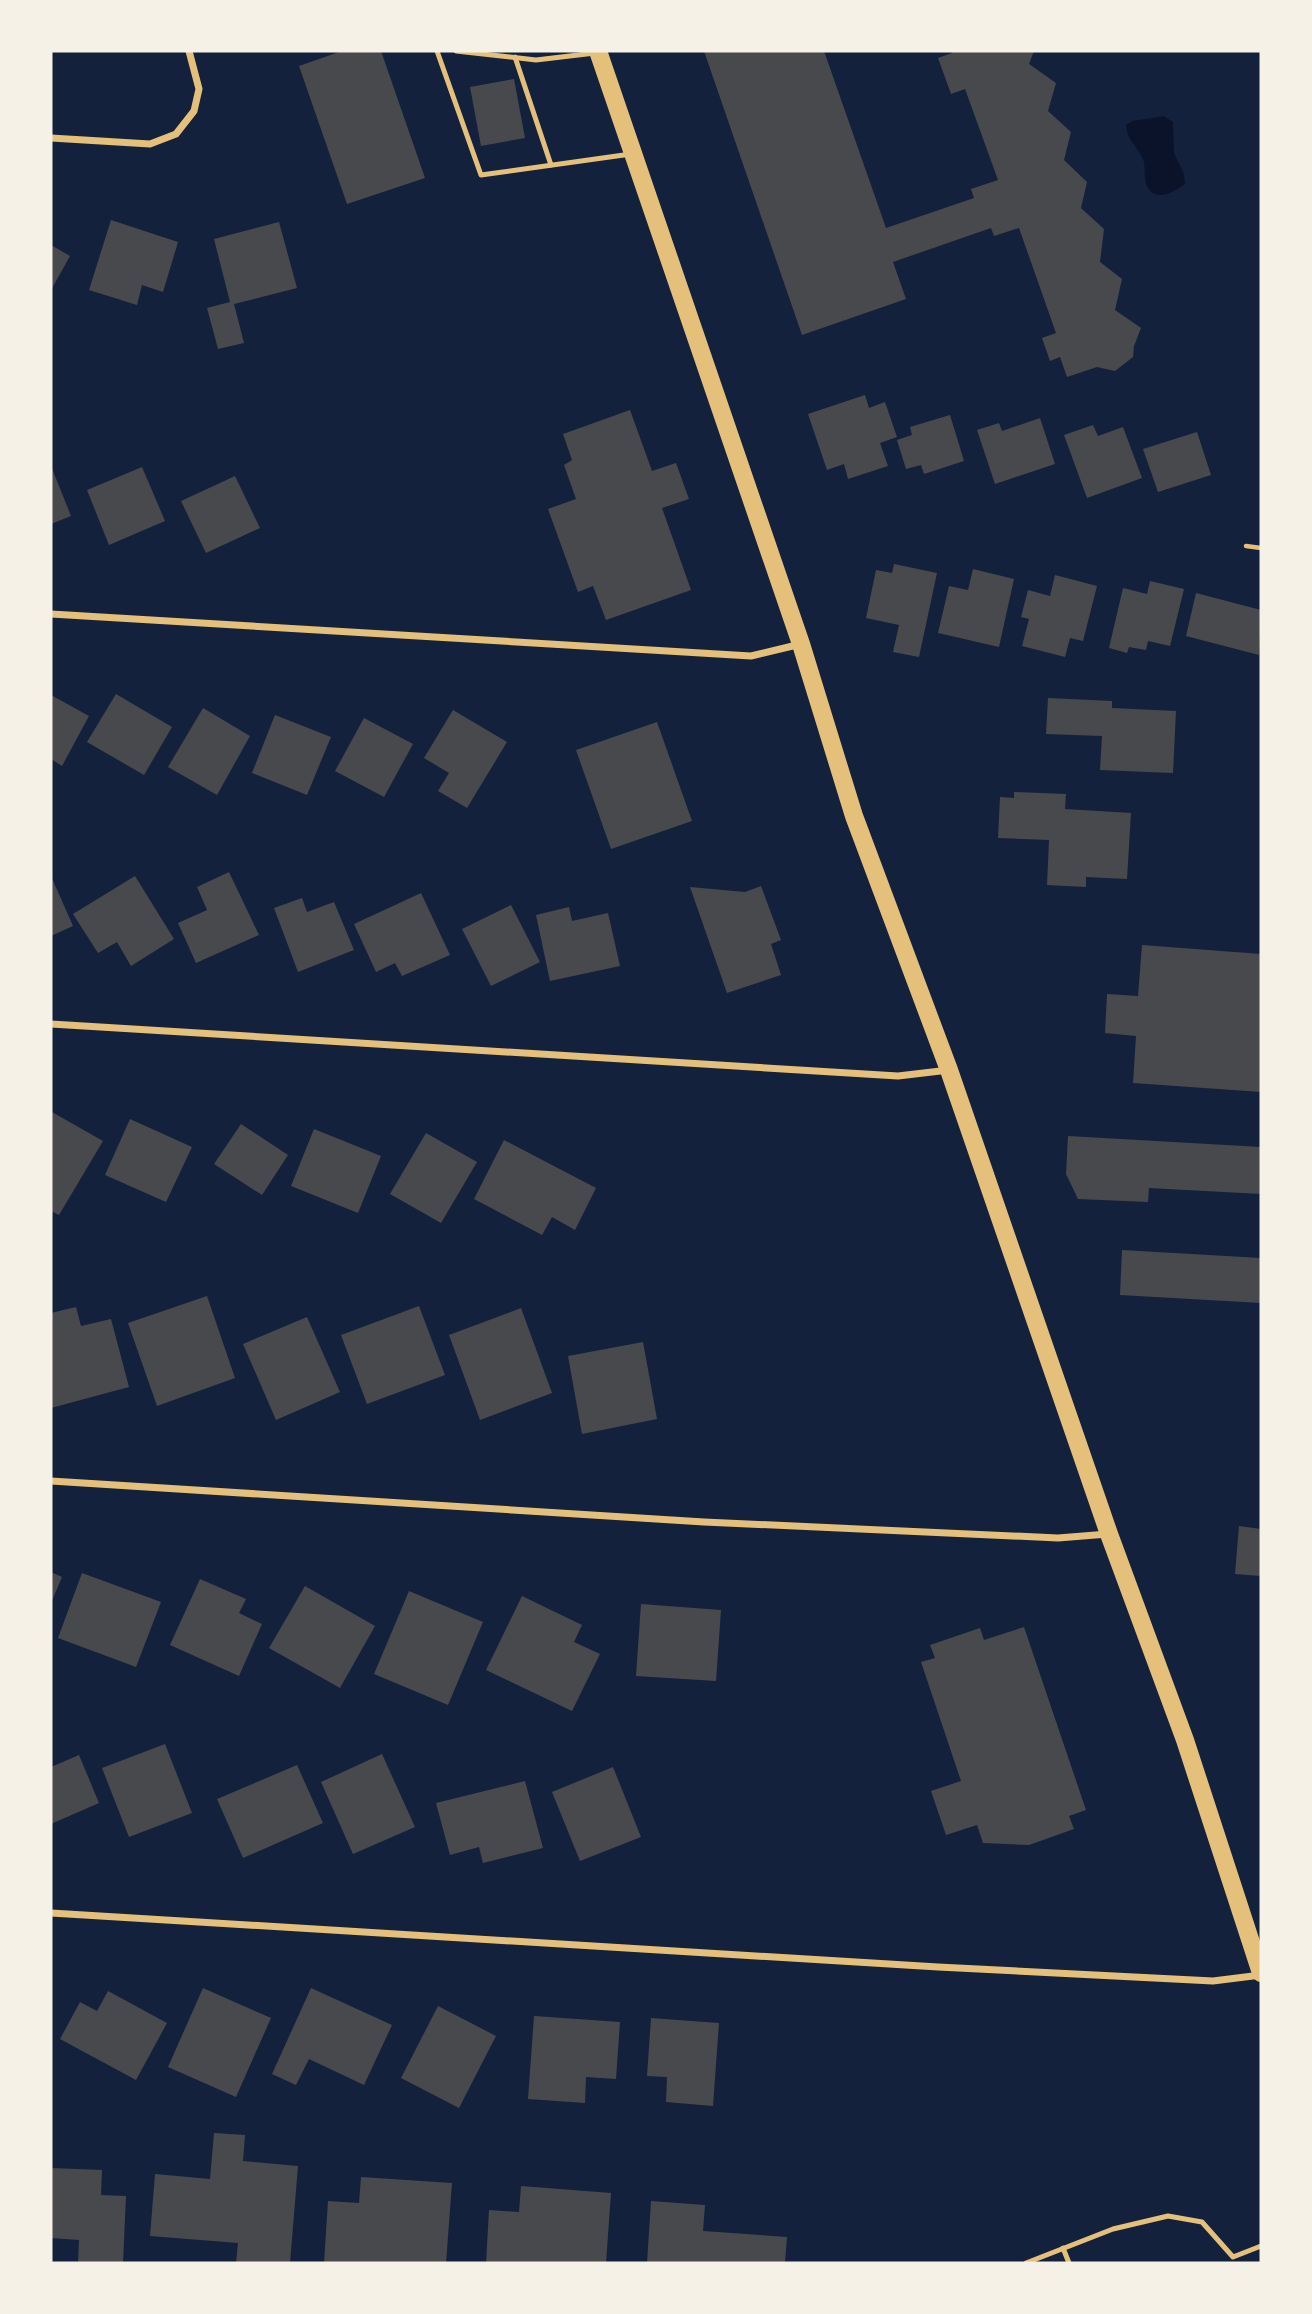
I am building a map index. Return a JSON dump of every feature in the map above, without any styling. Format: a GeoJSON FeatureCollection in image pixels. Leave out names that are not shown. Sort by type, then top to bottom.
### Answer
{"type":"FeatureCollection","features":[{"type":"Feature","properties":{"kind":"main road"},"geometry":{"type":"LineString","coordinates":[[598,52],[801,644],[854,816],[949,1070],[1109,1534],[1185,1740],[1261,1974]]}},
{"type":"Feature","properties":{"kind":"street"},"geometry":{"type":"LineString","coordinates":[[51,138],[150,144],[176,134],[194,111],[199,89],[189,51]]}},
{"type":"Feature","properties":{"kind":"street"},"geometry":{"type":"LineString","coordinates":[[51,614],[751,656],[801,644]]}},
{"type":"Feature","properties":{"kind":"street"},"geometry":{"type":"LineString","coordinates":[[51,1024],[898,1076],[949,1070]]}},
{"type":"Feature","properties":{"kind":"street"},"geometry":{"type":"LineString","coordinates":[[51,1481],[718,1522],[1058,1538],[1109,1534]]}},
{"type":"Feature","properties":{"kind":"street"},"geometry":{"type":"LineString","coordinates":[[51,1913],[938,1968],[1213,1981],[1261,1974]]}},
{"type":"Feature","properties":{"kind":"lane"},"geometry":{"type":"LineString","coordinates":[[437,51],[481,175],[633,153]]}},
{"type":"Feature","properties":{"kind":"lane"},"geometry":{"type":"LineString","coordinates":[[456,51],[536,60],[598,52]]}},
{"type":"Feature","properties":{"kind":"lane"},"geometry":{"type":"LineString","coordinates":[[515,57],[551,165]]}},
{"type":"Feature","properties":{"kind":"lane"},"geometry":{"type":"LineString","coordinates":[[1026,2263],[1113,2230],[1168,2216],[1202,2222],[1234,2260],[1261,2246]]}},
{"type":"Feature","properties":{"kind":"lane"},"geometry":{"type":"LineString","coordinates":[[1063,2248],[1069,2263]]}},
{"type":"Feature","properties":{"kind":"path"},"geometry":{"type":"LineString","coordinates":[[1246,546],[1261,548]]}},
{"type":"Feature","properties":{"kind":"water"},"geometry":{"type":"Polygon","coordinates":[[[1164,116],[1173,122],[1174,153],[1184,174],[1185,184],[1171,193],[1160,195],[1147,186],[1143,159],[1126,130],[1126,125],[1132,121],[1164,116]]]}},
{"type":"Feature","properties":{"kind":"building"},"geometry":{"type":"Polygon","coordinates":[[[342,51],[381,51],[425,178],[347,204],[299,66],[342,51]]]}},
{"type":"Feature","properties":{"kind":"building"},"geometry":{"type":"Polygon","coordinates":[[[704,51],[824,51],[886,228],[974,198],[971,189],[998,180],[965,89],[951,94],[938,58],[952,53],[951,51],[1034,51],[1029,64],[1056,83],[1048,111],[1071,132],[1064,160],[1087,182],[1081,208],[1104,229],[1100,262],[1122,279],[1115,310],[1141,328],[1133,357],[1115,371],[1097,367],[1067,377],[1060,357],[1050,361],[1042,338],[1056,333],[1019,228],[994,236],[991,228],[893,262],[906,299],[802,335],[704,51]]]}},
{"type":"Feature","properties":{"kind":"building"},"geometry":{"type":"Polygon","coordinates":[[[514,79],[525,138],[481,146],[470,87],[514,79]]]}},
{"type":"Feature","properties":{"kind":"building"},"geometry":{"type":"Polygon","coordinates":[[[111,220],[178,242],[163,292],[142,285],[137,305],[89,290],[111,220]]]}},
{"type":"Feature","properties":{"kind":"building"},"geometry":{"type":"Polygon","coordinates":[[[279,222],[297,288],[234,304],[244,343],[218,349],[207,308],[230,302],[214,239],[279,222]]]}},
{"type":"Feature","properties":{"kind":"building"},"geometry":{"type":"Polygon","coordinates":[[[51,245],[70,256],[51,290],[51,245]]]}},
{"type":"Feature","properties":{"kind":"building"},"geometry":{"type":"Polygon","coordinates":[[[865,395],[869,408],[885,402],[897,437],[880,443],[888,466],[848,479],[844,464],[827,470],[808,414],[865,395]]]}},
{"type":"Feature","properties":{"kind":"building"},"geometry":{"type":"Polygon","coordinates":[[[630,410],[652,471],[676,463],[689,499],[662,508],[691,590],[606,620],[593,586],[578,592],[548,509],[576,499],[564,465],[572,460],[563,434],[630,410]]]}},
{"type":"Feature","properties":{"kind":"building"},"geometry":{"type":"Polygon","coordinates":[[[950,415],[964,461],[924,474],[921,465],[906,469],[897,440],[912,435],[910,427],[950,415]]]}},
{"type":"Feature","properties":{"kind":"building"},"geometry":{"type":"Polygon","coordinates":[[[1040,418],[1055,464],[995,484],[977,430],[999,423],[1002,431],[1040,418]]]}},
{"type":"Feature","properties":{"kind":"building"},"geometry":{"type":"Polygon","coordinates":[[[1093,425],[1098,436],[1123,427],[1142,478],[1087,498],[1064,435],[1093,425]]]}},
{"type":"Feature","properties":{"kind":"building"},"geometry":{"type":"Polygon","coordinates":[[[1197,432],[1211,475],[1158,492],[1143,449],[1197,432]]]}},
{"type":"Feature","properties":{"kind":"building"},"geometry":{"type":"Polygon","coordinates":[[[51,466],[71,516],[51,524],[51,466]]]}},
{"type":"Feature","properties":{"kind":"building"},"geometry":{"type":"Polygon","coordinates":[[[142,467],[165,521],[109,545],[87,490],[142,467]]]}},
{"type":"Feature","properties":{"kind":"building"},"geometry":{"type":"Polygon","coordinates":[[[235,476],[260,528],[206,553],[181,501],[235,476]]]}},
{"type":"Feature","properties":{"kind":"building"},"geometry":{"type":"Polygon","coordinates":[[[894,564],[937,573],[919,657],[893,652],[899,625],[866,618],[876,570],[892,573],[894,564]]]}},
{"type":"Feature","properties":{"kind":"building"},"geometry":{"type":"Polygon","coordinates":[[[973,569],[1014,579],[999,647],[938,633],[949,586],[968,590],[973,569]]]}},
{"type":"Feature","properties":{"kind":"building"},"geometry":{"type":"Polygon","coordinates":[[[1055,575],[1097,586],[1083,641],[1070,638],[1065,657],[1022,646],[1029,619],[1021,617],[1028,590],[1050,596],[1055,575]]]}},
{"type":"Feature","properties":{"kind":"building"},"geometry":{"type":"Polygon","coordinates":[[[1150,581],[1184,589],[1170,646],[1148,641],[1146,650],[1129,647],[1127,653],[1109,648],[1123,588],[1147,594],[1150,581]]]}},
{"type":"Feature","properties":{"kind":"building"},"geometry":{"type":"Polygon","coordinates":[[[1196,593],[1261,610],[1259,655],[1186,636],[1196,593]]]}},
{"type":"Feature","properties":{"kind":"building"},"geometry":{"type":"Polygon","coordinates":[[[116,694],[172,727],[144,775],[87,742],[116,694]]]}},
{"type":"Feature","properties":{"kind":"building"},"geometry":{"type":"Polygon","coordinates":[[[51,695],[89,716],[62,766],[51,759],[51,695]]]}},
{"type":"Feature","properties":{"kind":"building"},"geometry":{"type":"Polygon","coordinates":[[[1048,698],[1112,701],[1112,708],[1176,711],[1173,773],[1100,770],[1102,736],[1046,734],[1048,698]]]}},
{"type":"Feature","properties":{"kind":"building"},"geometry":{"type":"Polygon","coordinates":[[[203,708],[250,736],[217,795],[168,767],[203,708]]]}},
{"type":"Feature","properties":{"kind":"building"},"geometry":{"type":"Polygon","coordinates":[[[453,710],[507,742],[467,808],[438,791],[449,773],[424,758],[453,710]]]}},
{"type":"Feature","properties":{"kind":"building"},"geometry":{"type":"Polygon","coordinates":[[[275,715],[331,737],[307,795],[252,773],[275,715]]]}},
{"type":"Feature","properties":{"kind":"building"},"geometry":{"type":"Polygon","coordinates":[[[364,718],[413,744],[384,797],[335,771],[364,718]]]}},
{"type":"Feature","properties":{"kind":"building"},"geometry":{"type":"Polygon","coordinates":[[[657,722],[692,821],[611,849],[576,750],[657,722]]]}},
{"type":"Feature","properties":{"kind":"building"},"geometry":{"type":"Polygon","coordinates":[[[1014,792],[1066,794],[1065,809],[1131,813],[1127,879],[1086,877],[1086,887],[1047,885],[1049,840],[998,838],[1000,797],[1014,798],[1014,792]]]}},
{"type":"Feature","properties":{"kind":"building"},"geometry":{"type":"Polygon","coordinates":[[[229,872],[259,935],[196,963],[178,923],[207,910],[197,887],[229,872]]]}},
{"type":"Feature","properties":{"kind":"building"},"geometry":{"type":"Polygon","coordinates":[[[51,876],[73,926],[51,936],[51,876]]]}},
{"type":"Feature","properties":{"kind":"building"},"geometry":{"type":"Polygon","coordinates":[[[135,876],[174,939],[131,966],[117,942],[98,953],[73,914],[135,876]]]}},
{"type":"Feature","properties":{"kind":"building"},"geometry":{"type":"Polygon","coordinates":[[[761,886],[781,940],[771,944],[781,975],[727,993],[690,887],[745,892],[761,886]]]}},
{"type":"Feature","properties":{"kind":"building"},"geometry":{"type":"Polygon","coordinates":[[[421,893],[450,955],[402,976],[395,963],[376,972],[354,924],[421,893]]]}},
{"type":"Feature","properties":{"kind":"building"},"geometry":{"type":"Polygon","coordinates":[[[302,898],[307,912],[334,902],[354,950],[298,972],[274,908],[302,898]]]}},
{"type":"Feature","properties":{"kind":"building"},"geometry":{"type":"Polygon","coordinates":[[[511,905],[540,962],[491,986],[462,929],[511,905]]]}},
{"type":"Feature","properties":{"kind":"building"},"geometry":{"type":"Polygon","coordinates":[[[569,907],[572,921],[608,913],[620,966],[550,981],[536,915],[569,907]]]}},
{"type":"Feature","properties":{"kind":"building"},"geometry":{"type":"Polygon","coordinates":[[[1142,945],[1261,954],[1261,1092],[1133,1083],[1136,1036],[1105,1033],[1107,994],[1138,996],[1142,945]]]}},
{"type":"Feature","properties":{"kind":"building"},"geometry":{"type":"Polygon","coordinates":[[[52,1112],[103,1141],[59,1215],[51,1211],[52,1112]]]}},
{"type":"Feature","properties":{"kind":"building"},"geometry":{"type":"Polygon","coordinates":[[[130,1119],[192,1147],[166,1202],[105,1175],[130,1119]]]}},
{"type":"Feature","properties":{"kind":"building"},"geometry":{"type":"Polygon","coordinates":[[[241,1124],[288,1155],[262,1195],[214,1164],[241,1124]]]}},
{"type":"Feature","properties":{"kind":"building"},"geometry":{"type":"Polygon","coordinates":[[[314,1129],[381,1156],[358,1213],[291,1186],[314,1129]]]}},
{"type":"Feature","properties":{"kind":"building"},"geometry":{"type":"Polygon","coordinates":[[[426,1133],[477,1162],[441,1223],[390,1194],[426,1133]]]}},
{"type":"Feature","properties":{"kind":"building"},"geometry":{"type":"Polygon","coordinates":[[[1068,1136],[1261,1147],[1261,1194],[1149,1188],[1148,1202],[1078,1199],[1066,1174],[1068,1136]]]}},
{"type":"Feature","properties":{"kind":"building"},"geometry":{"type":"Polygon","coordinates":[[[504,1140],[596,1188],[575,1230],[552,1217],[542,1235],[474,1199],[504,1140]]]}},
{"type":"Feature","properties":{"kind":"building"},"geometry":{"type":"Polygon","coordinates":[[[1122,1250],[1261,1258],[1261,1303],[1120,1295],[1122,1250]]]}},
{"type":"Feature","properties":{"kind":"building"},"geometry":{"type":"Polygon","coordinates":[[[207,1296],[235,1378],[157,1406],[128,1323],[207,1296]]]}},
{"type":"Feature","properties":{"kind":"building"},"geometry":{"type":"Polygon","coordinates":[[[419,1306],[445,1375],[367,1404],[341,1335],[419,1306]]]}},
{"type":"Feature","properties":{"kind":"building"},"geometry":{"type":"Polygon","coordinates":[[[76,1307],[81,1326],[111,1319],[129,1387],[51,1408],[51,1313],[76,1307]]]}},
{"type":"Feature","properties":{"kind":"building"},"geometry":{"type":"Polygon","coordinates":[[[521,1308],[552,1393],[480,1420],[449,1335],[521,1308]]]}},
{"type":"Feature","properties":{"kind":"building"},"geometry":{"type":"Polygon","coordinates":[[[307,1317],[340,1392],[276,1420],[243,1344],[307,1317]]]}},
{"type":"Feature","properties":{"kind":"building"},"geometry":{"type":"Polygon","coordinates":[[[643,1342],[657,1419],[582,1434],[568,1356],[643,1342]]]}},
{"type":"Feature","properties":{"kind":"building"},"geometry":{"type":"Polygon","coordinates":[[[1239,1526],[1261,1529],[1261,1576],[1235,1574],[1239,1526]]]}},
{"type":"Feature","properties":{"kind":"building"},"geometry":{"type":"Polygon","coordinates":[[[51,1572],[62,1577],[51,1603],[51,1572]]]}},
{"type":"Feature","properties":{"kind":"building"},"geometry":{"type":"Polygon","coordinates":[[[82,1573],[161,1602],[136,1667],[58,1638],[82,1573]]]}},
{"type":"Feature","properties":{"kind":"building"},"geometry":{"type":"Polygon","coordinates":[[[200,1579],[246,1599],[239,1613],[262,1624],[239,1676],[170,1645],[200,1579]]]}},
{"type":"Feature","properties":{"kind":"building"},"geometry":{"type":"Polygon","coordinates":[[[305,1586],[375,1626],[340,1688],[269,1648],[305,1586]]]}},
{"type":"Feature","properties":{"kind":"building"},"geometry":{"type":"Polygon","coordinates":[[[409,1591],[483,1622],[448,1705],[374,1674],[409,1591]]]}},
{"type":"Feature","properties":{"kind":"building"},"geometry":{"type":"Polygon","coordinates":[[[522,1596],[582,1625],[574,1642],[600,1654],[572,1711],[486,1670],[522,1596]]]}},
{"type":"Feature","properties":{"kind":"building"},"geometry":{"type":"Polygon","coordinates":[[[641,1604],[721,1610],[716,1681],[636,1676],[641,1604]]]}},
{"type":"Feature","properties":{"kind":"building"},"geometry":{"type":"Polygon","coordinates":[[[1024,1627],[1086,1810],[1069,1816],[1074,1829],[1029,1845],[983,1843],[977,1825],[946,1835],[931,1791],[961,1781],[921,1662],[935,1658],[930,1645],[980,1628],[984,1640],[1024,1627]]]}},
{"type":"Feature","properties":{"kind":"building"},"geometry":{"type":"Polygon","coordinates":[[[165,1744],[192,1813],[129,1837],[102,1768],[165,1744]]]}},
{"type":"Feature","properties":{"kind":"building"},"geometry":{"type":"Polygon","coordinates":[[[382,1754],[415,1827],[353,1854],[321,1782],[382,1754]]]}},
{"type":"Feature","properties":{"kind":"building"},"geometry":{"type":"Polygon","coordinates":[[[79,1755],[99,1803],[51,1824],[51,1767],[79,1755]]]}},
{"type":"Feature","properties":{"kind":"building"},"geometry":{"type":"Polygon","coordinates":[[[297,1765],[323,1823],[243,1858],[217,1799],[297,1765]]]}},
{"type":"Feature","properties":{"kind":"building"},"geometry":{"type":"Polygon","coordinates":[[[613,1767],[641,1837],[580,1861],[552,1792],[613,1767]]]}},
{"type":"Feature","properties":{"kind":"building"},"geometry":{"type":"Polygon","coordinates":[[[525,1781],[543,1848],[483,1863],[479,1847],[450,1855],[436,1803],[525,1781]]]}},
{"type":"Feature","properties":{"kind":"building"},"geometry":{"type":"Polygon","coordinates":[[[203,1988],[271,2018],[236,2097],[168,2067],[203,1988]]]}},
{"type":"Feature","properties":{"kind":"building"},"geometry":{"type":"Polygon","coordinates":[[[311,1988],[392,2025],[364,2085],[309,2059],[296,2085],[272,2074],[311,1988]]]}},
{"type":"Feature","properties":{"kind":"building"},"geometry":{"type":"Polygon","coordinates":[[[108,1991],[167,2023],[136,2080],[60,2039],[80,2002],[97,2011],[108,1991]]]}},
{"type":"Feature","properties":{"kind":"building"},"geometry":{"type":"Polygon","coordinates":[[[438,2006],[496,2036],[459,2108],[401,2078],[438,2006]]]}},
{"type":"Feature","properties":{"kind":"building"},"geometry":{"type":"Polygon","coordinates":[[[534,2016],[620,2022],[616,2079],[586,2077],[585,2103],[528,2099],[534,2016]]]}},
{"type":"Feature","properties":{"kind":"building"},"geometry":{"type":"Polygon","coordinates":[[[651,2018],[719,2023],[713,2106],[666,2102],[667,2077],[647,2076],[651,2018]]]}},
{"type":"Feature","properties":{"kind":"building"},"geometry":{"type":"Polygon","coordinates":[[[214,2133],[245,2135],[243,2161],[298,2166],[290,2263],[236,2263],[238,2243],[150,2236],[155,2174],[210,2179],[214,2133]]]}},
{"type":"Feature","properties":{"kind":"building"},"geometry":{"type":"Polygon","coordinates":[[[51,2168],[102,2170],[101,2195],[126,2196],[123,2263],[78,2263],[79,2240],[51,2238],[51,2168]]]}},
{"type":"Feature","properties":{"kind":"building"},"geometry":{"type":"Polygon","coordinates":[[[361,2177],[452,2183],[446,2263],[324,2263],[328,2201],[359,2203],[361,2177]]]}},
{"type":"Feature","properties":{"kind":"building"},"geometry":{"type":"Polygon","coordinates":[[[521,2186],[611,2193],[606,2263],[486,2263],[489,2210],[519,2212],[521,2186]]]}},
{"type":"Feature","properties":{"kind":"building"},"geometry":{"type":"Polygon","coordinates":[[[651,2201],[705,2205],[703,2231],[787,2237],[785,2263],[647,2263],[651,2201]]]}}]}
